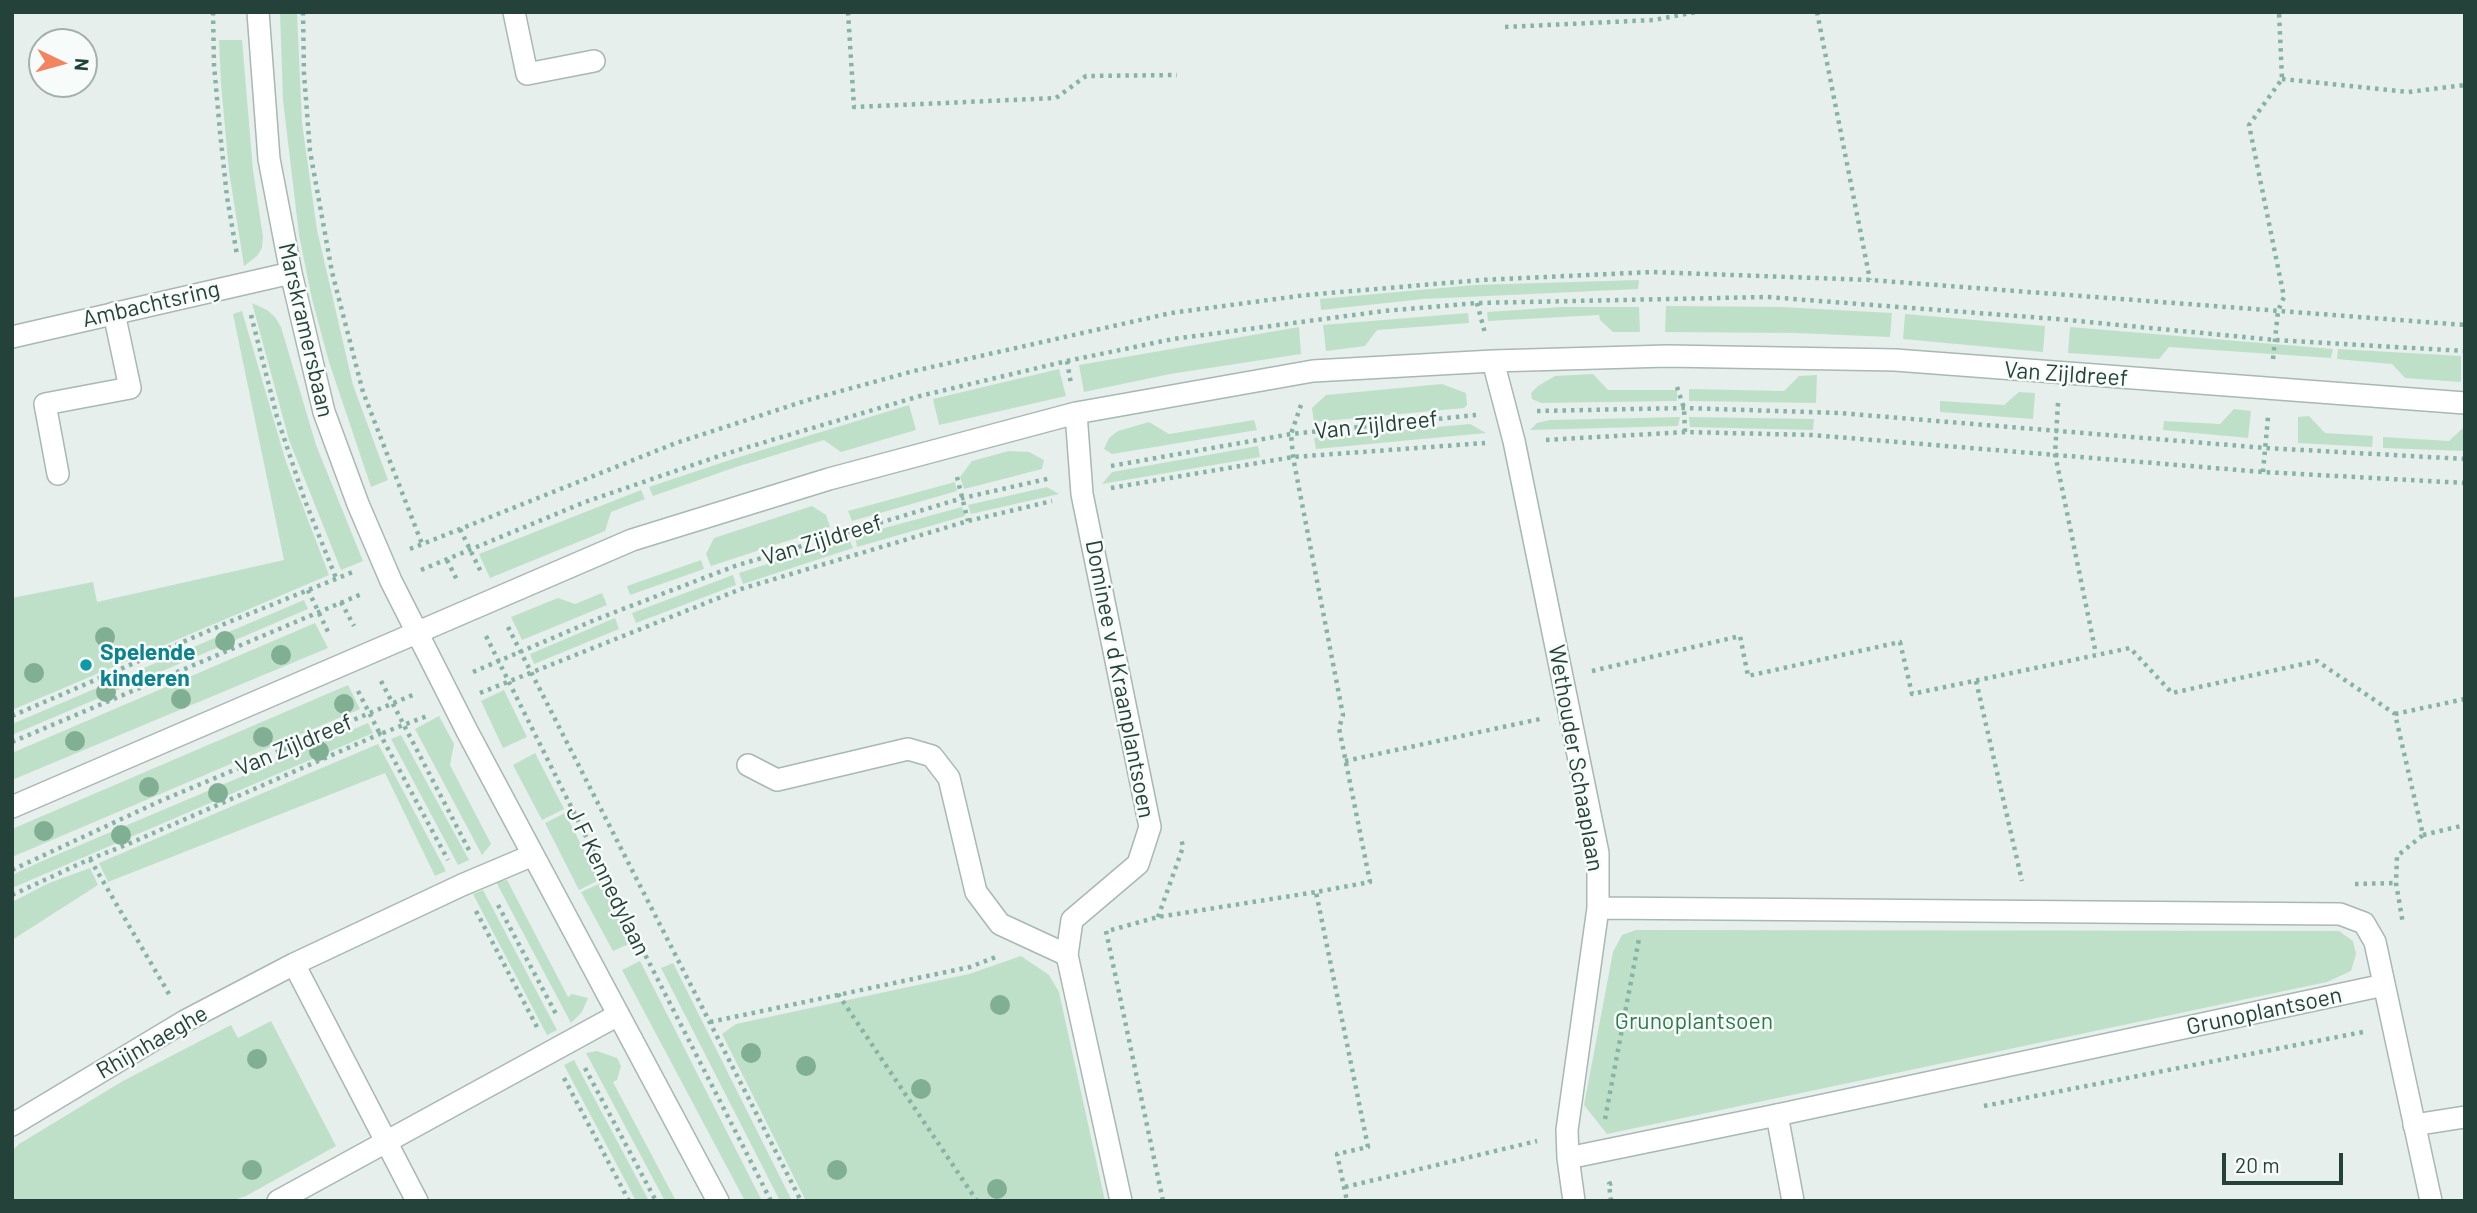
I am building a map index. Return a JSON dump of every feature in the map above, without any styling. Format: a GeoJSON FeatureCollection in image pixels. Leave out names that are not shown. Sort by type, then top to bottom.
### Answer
{"type":"FeatureCollection","features":[{"type":"Feature","properties":{"kind":"street","name":"Marskramersbaan"},"geometry":{"type":"LineString","coordinates":[[258,12],[269,159],[291,273],[324,412],[391,582],[418,631]]}},
{"type":"Feature","properties":{"kind":"street"},"geometry":{"type":"LineString","coordinates":[[514,12],[527,74],[594,61]]}},
{"type":"Feature","properties":{"kind":"street","name":"Ambachtsring"},"geometry":{"type":"LineString","coordinates":[[12,337],[291,273]]}},
{"type":"Feature","properties":{"kind":"street"},"geometry":{"type":"LineString","coordinates":[[58,474],[45,404],[130,388],[114,313]]}},
{"type":"Feature","properties":{"kind":"street","name":"Van Zijldreef"},"geometry":{"type":"LineString","coordinates":[[12,807],[632,540],[829,479],[1076,413],[1313,371],[1493,361],[1667,356],[1895,360],[2465,403]]}},
{"type":"Feature","properties":{"kind":"street","name":"Wethouder Schaaplaan"},"geometry":{"type":"LineString","coordinates":[[1493,361],[1514,441],[1598,853],[1598,908],[1567,1130],[1574,1201]]}},
{"type":"Feature","properties":{"kind":"street","name":"Dominee v d Kraanplantsoen"},"geometry":{"type":"LineString","coordinates":[[1072,919],[1138,864],[1150,827],[1082,494],[1076,413]]}},
{"type":"Feature","properties":{"kind":"street"},"geometry":{"type":"LineString","coordinates":[[418,631],[454,705],[718,1201]]}},
{"type":"Feature","properties":{"kind":"street"},"geometry":{"type":"LineString","coordinates":[[748,765],[777,780],[908,749],[932,756],[949,778],[975,892],[1000,924],[1067,955]]}},
{"type":"Feature","properties":{"kind":"street","name":"Rhijnhaeghe"},"geometry":{"type":"LineString","coordinates":[[12,1125],[185,1021],[294,964],[462,885],[533,855]]}},
{"type":"Feature","properties":{"kind":"street"},"geometry":{"type":"LineString","coordinates":[[1598,908],[2340,914],[2364,923],[2375,942],[2431,1201]]}},
{"type":"Feature","properties":{"kind":"street"},"geometry":{"type":"LineString","coordinates":[[1072,919],[1067,955],[1121,1201]]}},
{"type":"Feature","properties":{"kind":"street"},"geometry":{"type":"LineString","coordinates":[[294,964],[418,1201]]}},
{"type":"Feature","properties":{"kind":"street","name":"Grunoplantsoen"},"geometry":{"type":"LineString","coordinates":[[1568,1158],[2384,985]]}},
{"type":"Feature","properties":{"kind":"street"},"geometry":{"type":"LineString","coordinates":[[278,1201],[618,1015]]}},
{"type":"Feature","properties":{"kind":"street"},"geometry":{"type":"LineString","coordinates":[[1777,1115],[1793,1201]]}},
{"type":"Feature","properties":{"kind":"street"},"geometry":{"type":"LineString","coordinates":[[2414,1125],[2465,1117]]}},
{"type":"Feature","properties":{"kind":"path"},"geometry":{"type":"LineString","coordinates":[[303,12],[304,74],[310,151],[332,272],[363,392],[422,544]]}},
{"type":"Feature","properties":{"kind":"path"},"geometry":{"type":"LineString","coordinates":[[848,12],[854,107],[1056,98],[1086,76],[1177,75]]}},
{"type":"Feature","properties":{"kind":"path"},"geometry":{"type":"LineString","coordinates":[[1505,27],[1654,20],[1696,12]]}},
{"type":"Feature","properties":{"kind":"path"},"geometry":{"type":"LineString","coordinates":[[1816,12],[1870,280]]}},
{"type":"Feature","properties":{"kind":"path"},"geometry":{"type":"LineString","coordinates":[[2263,472],[2278,311],[2284,297],[2249,125],[2282,79],[2278,12]]}},
{"type":"Feature","properties":{"kind":"path"},"geometry":{"type":"LineString","coordinates":[[2282,79],[2408,92],[2465,85]]}},
{"type":"Feature","properties":{"kind":"path"},"geometry":{"type":"LineString","coordinates":[[1667,356],[1684,408],[1685,432]]}},
{"type":"Feature","properties":{"kind":"path","name":"Van Zijldreef"},"geometry":{"type":"LineString","coordinates":[[12,870],[158,802],[443,683],[500,662],[597,619],[735,566],[963,498],[1080,471],[1292,433],[1507,412],[1684,408],[1839,413],[2266,448],[2465,459]]}},
{"type":"Feature","properties":{"kind":"path"},"geometry":{"type":"LineString","coordinates":[[2056,429],[2055,454],[2096,654]]}},
{"type":"Feature","properties":{"kind":"path"},"geometry":{"type":"LineString","coordinates":[[308,590],[380,734],[741,589],[968,521],[1082,494],[1293,457],[1444,444],[1685,432],[1812,435],[2263,472],[2465,483]]}},
{"type":"Feature","properties":{"kind":"path"},"geometry":{"type":"LineString","coordinates":[[1072,919],[1106,931],[1158,918],[1370,882],[1339,728],[1343,715],[1293,457],[1292,433]]}},
{"type":"Feature","properties":{"kind":"path"},"geometry":{"type":"LineString","coordinates":[[947,446],[968,521]]}},
{"type":"Feature","properties":{"kind":"path"},"geometry":{"type":"LineString","coordinates":[[460,529],[520,652],[801,1201]]}},
{"type":"Feature","properties":{"kind":"path","name":"J F Kennedylaan"},"geometry":{"type":"LineString","coordinates":[[447,560],[771,1201]]}},
{"type":"Feature","properties":{"kind":"path"},"geometry":{"type":"LineString","coordinates":[[1594,684],[1591,671],[1740,636],[1748,676],[1900,642],[1912,694],[2130,648],[2172,693],[2317,661],[2395,714],[2423,835]]}},
{"type":"Feature","properties":{"kind":"path"},"geometry":{"type":"LineString","coordinates":[[1976,681],[2024,889]]}},
{"type":"Feature","properties":{"kind":"path"},"geometry":{"type":"LineString","coordinates":[[2395,714],[2465,699]]}},
{"type":"Feature","properties":{"kind":"path"},"geometry":{"type":"LineString","coordinates":[[1345,761],[1570,712]]}},
{"type":"Feature","properties":{"kind":"path"},"geometry":{"type":"LineString","coordinates":[[2355,884],[2396,883],[2397,856],[2423,835],[2465,825]]}},
{"type":"Feature","properties":{"kind":"path"},"geometry":{"type":"LineString","coordinates":[[90,859],[185,1021]]}},
{"type":"Feature","properties":{"kind":"path"},"geometry":{"type":"LineString","coordinates":[[1317,892],[1368,1147],[1337,1154],[1347,1201]]}},
{"type":"Feature","properties":{"kind":"path"},"geometry":{"type":"LineString","coordinates":[[1611,1201],[1602,1133],[1639,939],[1635,908]]}},
{"type":"Feature","properties":{"kind":"path"},"geometry":{"type":"LineString","coordinates":[[1106,931],[1163,1201]]}},
{"type":"Feature","properties":{"kind":"path"},"geometry":{"type":"LineString","coordinates":[[710,1022],[970,967],[1004,955]]}},
{"type":"Feature","properties":{"kind":"path"},"geometry":{"type":"LineString","coordinates":[[838,994],[977,1201]]}},
{"type":"Feature","properties":{"kind":"path"},"geometry":{"type":"LineString","coordinates":[[1971,1108],[2365,1032]]}},
{"type":"Feature","properties":{"kind":"path"},"geometry":{"type":"LineString","coordinates":[[1344,1187],[1542,1140],[1567,1130]]}},
{"type":"Feature","properties":{"kind":"path"},"geometry":{"type":"LineString","coordinates":[[1610,1194],[1609,1184],[1622,1181]]}},
{"type":"Feature","properties":{"kind":"green space"},"geometry":{"type":"Polygon","coordinates":[[[280,12],[297,12],[302,123],[317,230],[353,385],[388,480],[371,487],[329,362],[299,235],[283,100],[280,12]]]}},
{"type":"Feature","properties":{"kind":"green space"},"geometry":{"type":"Polygon","coordinates":[[[219,40],[242,40],[253,170],[263,237],[262,248],[257,256],[244,266],[229,171],[219,40]]]}},
{"type":"Feature","properties":{"kind":"green space"},"geometry":{"type":"Polygon","coordinates":[[[1639,280],[1638,289],[1423,299],[1321,310],[1320,299],[1475,285],[1639,280]]]}},
{"type":"Feature","properties":{"kind":"green space"},"geometry":{"type":"Polygon","coordinates":[[[252,303],[267,310],[281,327],[316,445],[363,561],[341,570],[289,440],[252,303]]]}},
{"type":"Feature","properties":{"kind":"green space"},"geometry":{"type":"Polygon","coordinates":[[[1666,306],[1781,307],[1892,313],[1890,337],[1665,332],[1666,306]]]}},
{"type":"Feature","properties":{"kind":"green space"},"geometry":{"type":"Polygon","coordinates":[[[1561,307],[1639,307],[1640,332],[1613,332],[1600,320],[1599,315],[1488,321],[1487,312],[1561,307]]]}},
{"type":"Feature","properties":{"kind":"green space"},"geometry":{"type":"Polygon","coordinates":[[[242,311],[286,462],[329,575],[12,710],[12,598],[93,582],[97,602],[284,560],[233,314],[242,311]]]}},
{"type":"Feature","properties":{"kind":"green space"},"geometry":{"type":"Polygon","coordinates":[[[1468,313],[1469,323],[1377,330],[1365,346],[1326,351],[1323,325],[1468,313]]]}},
{"type":"Feature","properties":{"kind":"green space"},"geometry":{"type":"Polygon","coordinates":[[[1905,314],[2045,326],[2043,352],[1903,339],[1905,314]]]}},
{"type":"Feature","properties":{"kind":"green space"},"geometry":{"type":"Polygon","coordinates":[[[1299,327],[1301,354],[1170,374],[1084,392],[1079,365],[1299,327]]]}},
{"type":"Feature","properties":{"kind":"green space"},"geometry":{"type":"Polygon","coordinates":[[[2070,327],[2333,349],[2331,358],[2169,347],[2159,359],[2068,353],[2070,327]]]}},
{"type":"Feature","properties":{"kind":"green space"},"geometry":{"type":"Polygon","coordinates":[[[2338,349],[2461,356],[2461,382],[2405,378],[2392,364],[2337,359],[2338,349]]]}},
{"type":"Feature","properties":{"kind":"green space"},"geometry":{"type":"Polygon","coordinates":[[[1059,369],[1066,396],[939,425],[933,399],[1059,369]]]}},
{"type":"Feature","properties":{"kind":"green space"},"geometry":{"type":"Polygon","coordinates":[[[1593,374],[1608,390],[1677,390],[1677,401],[1541,403],[1532,399],[1531,393],[1538,386],[1555,376],[1593,374]]]}},
{"type":"Feature","properties":{"kind":"green space"},"geometry":{"type":"Polygon","coordinates":[[[1817,375],[1816,403],[1689,401],[1689,389],[1784,391],[1799,376],[1817,375]]]}},
{"type":"Feature","properties":{"kind":"green space"},"geometry":{"type":"Polygon","coordinates":[[[1442,384],[1466,393],[1467,405],[1464,408],[1314,422],[1312,408],[1326,395],[1442,384]]]}},
{"type":"Feature","properties":{"kind":"green space"},"geometry":{"type":"Polygon","coordinates":[[[2019,392],[2035,393],[2033,419],[1940,412],[1940,401],[2004,405],[2019,392]]]}},
{"type":"Feature","properties":{"kind":"green space"},"geometry":{"type":"Polygon","coordinates":[[[909,405],[916,430],[841,452],[824,440],[653,496],[649,487],[736,458],[909,405]]]}},
{"type":"Feature","properties":{"kind":"green space"},"geometry":{"type":"Polygon","coordinates":[[[2234,409],[2251,411],[2248,438],[2163,430],[2164,421],[2220,424],[2234,409]]]}},
{"type":"Feature","properties":{"kind":"green space"},"geometry":{"type":"Polygon","coordinates":[[[2309,416],[2325,433],[2373,436],[2372,447],[2298,443],[2298,417],[2309,416]]]}},
{"type":"Feature","properties":{"kind":"green space"},"geometry":{"type":"Polygon","coordinates":[[[1680,417],[1678,426],[1530,430],[1537,423],[1550,420],[1680,417]]]}},
{"type":"Feature","properties":{"kind":"green space"},"geometry":{"type":"Polygon","coordinates":[[[1689,417],[1814,419],[1813,430],[1690,427],[1689,417]]]}},
{"type":"Feature","properties":{"kind":"green space"},"geometry":{"type":"Polygon","coordinates":[[[1254,420],[1257,430],[1112,454],[1104,449],[1109,438],[1118,431],[1149,422],[1169,434],[1254,420]]]}},
{"type":"Feature","properties":{"kind":"green space"},"geometry":{"type":"Polygon","coordinates":[[[1470,424],[1486,433],[1316,449],[1314,438],[1470,424]]]}},
{"type":"Feature","properties":{"kind":"green space"},"geometry":{"type":"Polygon","coordinates":[[[2465,426],[2465,451],[2383,448],[2383,437],[2449,441],[2465,426]]]}},
{"type":"Feature","properties":{"kind":"green space"},"geometry":{"type":"Polygon","coordinates":[[[1258,446],[1260,457],[1102,484],[1112,472],[1258,446]]]}},
{"type":"Feature","properties":{"kind":"green space"},"geometry":{"type":"Polygon","coordinates":[[[1009,451],[1029,452],[1044,460],[1042,469],[964,489],[960,477],[972,461],[1009,451]]]}},
{"type":"Feature","properties":{"kind":"green space"},"geometry":{"type":"Polygon","coordinates":[[[955,482],[957,491],[852,521],[848,511],[955,482]]]}},
{"type":"Feature","properties":{"kind":"green space"},"geometry":{"type":"Polygon","coordinates":[[[1047,487],[1059,494],[971,514],[968,505],[1047,487]]]}},
{"type":"Feature","properties":{"kind":"green space"},"geometry":{"type":"Polygon","coordinates":[[[641,490],[645,499],[611,512],[605,531],[490,578],[479,554],[641,490]]]}},
{"type":"Feature","properties":{"kind":"green space"},"geometry":{"type":"Polygon","coordinates":[[[812,506],[826,515],[830,527],[711,566],[706,554],[714,538],[812,506]]]}},
{"type":"Feature","properties":{"kind":"green space"},"geometry":{"type":"Polygon","coordinates":[[[962,507],[965,516],[857,547],[855,536],[962,507]]]}},
{"type":"Feature","properties":{"kind":"green space"},"geometry":{"type":"Polygon","coordinates":[[[849,538],[853,548],[743,584],[739,573],[849,538]]]}},
{"type":"Feature","properties":{"kind":"green space"},"geometry":{"type":"Polygon","coordinates":[[[701,560],[704,569],[630,595],[627,586],[701,560]]]}},
{"type":"Feature","properties":{"kind":"green space"},"geometry":{"type":"Polygon","coordinates":[[[733,575],[736,585],[636,623],[632,613],[733,575]]]}},
{"type":"Feature","properties":{"kind":"green space"},"geometry":{"type":"Polygon","coordinates":[[[602,593],[607,605],[522,640],[511,617],[558,598],[575,604],[602,593]]]}},
{"type":"Feature","properties":{"kind":"green space"},"geometry":{"type":"Polygon","coordinates":[[[304,600],[308,609],[12,735],[12,724],[304,600]]]}},
{"type":"Feature","properties":{"kind":"green space"},"geometry":{"type":"Polygon","coordinates":[[[615,618],[619,629],[534,664],[530,654],[615,618]]]}},
{"type":"Feature","properties":{"kind":"green space"},"geometry":{"type":"Polygon","coordinates":[[[315,623],[328,648],[12,780],[12,753],[315,623]]]}},
{"type":"Feature","properties":{"kind":"green space"},"geometry":{"type":"Polygon","coordinates":[[[348,685],[360,709],[12,857],[12,829],[348,685]]]}},
{"type":"Feature","properties":{"kind":"green space"},"geometry":{"type":"Polygon","coordinates":[[[504,690],[527,737],[503,748],[481,701],[504,690]]]}},
{"type":"Feature","properties":{"kind":"green space"},"geometry":{"type":"Polygon","coordinates":[[[439,716],[454,744],[450,765],[491,844],[482,855],[415,729],[439,716]]]}},
{"type":"Feature","properties":{"kind":"green space"},"geometry":{"type":"Polygon","coordinates":[[[368,723],[373,733],[12,888],[12,875],[40,862],[368,723]]]}},
{"type":"Feature","properties":{"kind":"green space"},"geometry":{"type":"Polygon","coordinates":[[[401,735],[469,860],[458,865],[391,739],[401,735]]]}},
{"type":"Feature","properties":{"kind":"green space"},"geometry":{"type":"Polygon","coordinates":[[[378,744],[446,871],[435,876],[385,773],[108,882],[99,863],[378,744]]]}},
{"type":"Feature","properties":{"kind":"green space"},"geometry":{"type":"Polygon","coordinates":[[[535,753],[564,809],[542,820],[513,765],[535,753]]]}},
{"type":"Feature","properties":{"kind":"green space"},"geometry":{"type":"Polygon","coordinates":[[[565,813],[599,880],[579,890],[545,823],[565,813]]]}},
{"type":"Feature","properties":{"kind":"green space"},"geometry":{"type":"Polygon","coordinates":[[[90,868],[98,885],[12,940],[12,902],[49,883],[90,868]]]}},
{"type":"Feature","properties":{"kind":"green space"},"geometry":{"type":"Polygon","coordinates":[[[507,880],[568,997],[572,994],[588,998],[582,1012],[571,1023],[496,882],[507,880]]]}},
{"type":"Feature","properties":{"kind":"green space"},"geometry":{"type":"Polygon","coordinates":[[[601,883],[631,943],[613,951],[581,892],[601,883]]]}},
{"type":"Feature","properties":{"kind":"green space"},"geometry":{"type":"Polygon","coordinates":[[[483,890],[557,1030],[547,1035],[473,894],[483,890]]]}},
{"type":"Feature","properties":{"kind":"green space","name":"Grunoplantsoen"},"geometry":{"type":"Polygon","coordinates":[[[1636,930],[2339,931],[2353,941],[2356,954],[2351,971],[2327,982],[1607,1134],[1584,1105],[1613,952],[1622,935],[1636,930]]]}},
{"type":"Feature","properties":{"kind":"green space"},"geometry":{"type":"Polygon","coordinates":[[[1021,956],[1049,975],[1059,992],[1105,1201],[806,1201],[722,1034],[736,1024],[969,974],[1021,956]]]}},
{"type":"Feature","properties":{"kind":"green space"},"geometry":{"type":"Polygon","coordinates":[[[640,961],[762,1201],[745,1201],[622,970],[640,961]]]}},
{"type":"Feature","properties":{"kind":"green space"},"geometry":{"type":"Polygon","coordinates":[[[673,963],[792,1201],[780,1201],[661,968],[673,963]]]}},
{"type":"Feature","properties":{"kind":"green space"},"geometry":{"type":"Polygon","coordinates":[[[271,1021],[336,1146],[246,1196],[231,1201],[12,1201],[12,1151],[19,1144],[123,1081],[231,1025],[238,1038],[271,1021]]]}},
{"type":"Feature","properties":{"kind":"green space"},"geometry":{"type":"Polygon","coordinates":[[[597,1051],[617,1058],[621,1066],[617,1080],[613,1082],[676,1201],[665,1201],[586,1053],[597,1051]]]}},
{"type":"Feature","properties":{"kind":"green space"},"geometry":{"type":"Polygon","coordinates":[[[574,1060],[649,1201],[636,1201],[564,1065],[574,1060]]]}},
{"type":"Feature","properties":{"kind":"place","name":"Spelende kinderen"},"geometry":{"type":"Point","coordinates":[86,665]}}]}
